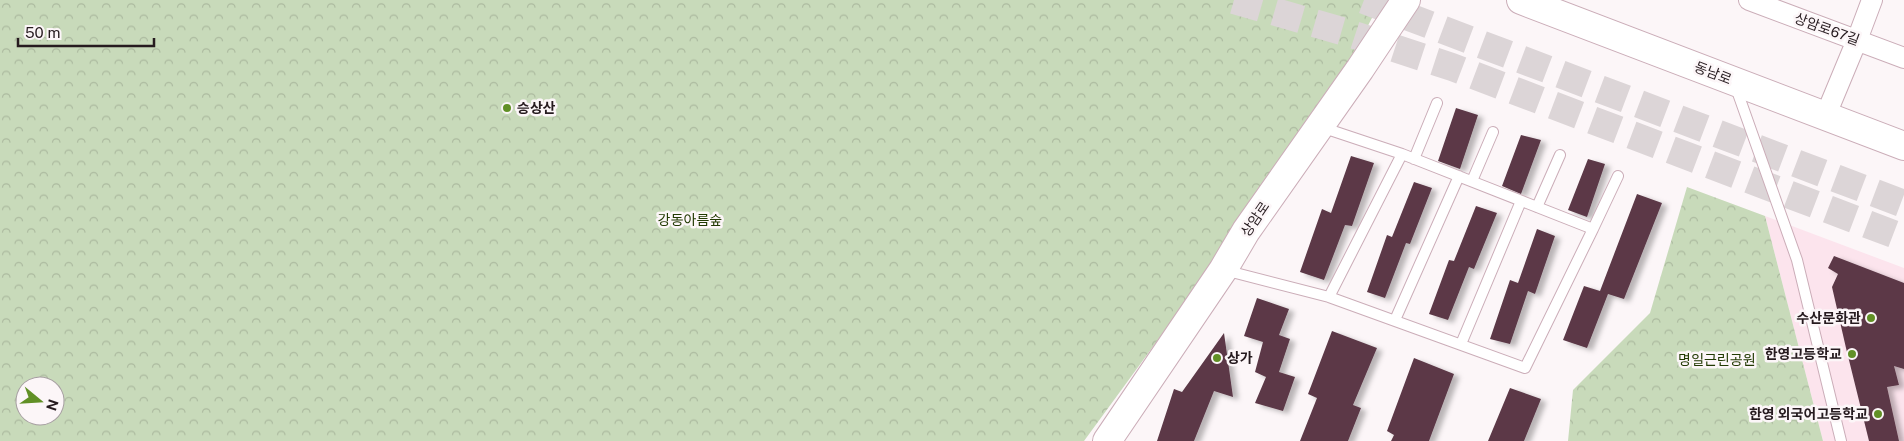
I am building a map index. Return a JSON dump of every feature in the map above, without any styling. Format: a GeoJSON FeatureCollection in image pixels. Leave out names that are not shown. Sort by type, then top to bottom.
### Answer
{"type":"FeatureCollection","features":[{"type":"Feature","properties":{"kind":"main road","name":"상암로"},"geometry":{"type":"LineString","coordinates":[[1107,441],[1223,270],[1246,231],[1406,0]]}},
{"type":"Feature","properties":{"kind":"main road","name":"동남로"},"geometry":{"type":"LineString","coordinates":[[1521,0],[1904,146]]}},
{"type":"Feature","properties":{"kind":"street","name":"상암로67길"},"geometry":{"type":"LineString","coordinates":[[1749,0],[1904,58]]}},
{"type":"Feature","properties":{"kind":"street"},"geometry":{"type":"LineString","coordinates":[[1825,117],[1872,0]]}},
{"type":"Feature","properties":{"kind":"lane"},"geometry":{"type":"LineString","coordinates":[[1734,82],[1797,260],[1841,441]]}},
{"type":"Feature","properties":{"kind":"lane"},"geometry":{"type":"LineString","coordinates":[[1414,159],[1437,103]]}},
{"type":"Feature","properties":{"kind":"lane"},"geometry":{"type":"LineString","coordinates":[[1324,128],[1402,154],[1593,229]]}},
{"type":"Feature","properties":{"kind":"lane"},"geometry":{"type":"LineString","coordinates":[[1472,181],[1493,132]]}},
{"type":"Feature","properties":{"kind":"lane"},"geometry":{"type":"LineString","coordinates":[[1329,297],[1402,154]]}},
{"type":"Feature","properties":{"kind":"lane"},"geometry":{"type":"LineString","coordinates":[[1537,207],[1560,155]]}},
{"type":"Feature","properties":{"kind":"lane"},"geometry":{"type":"LineString","coordinates":[[1395,320],[1460,176]]}},
{"type":"Feature","properties":{"kind":"lane"},"geometry":{"type":"LineString","coordinates":[[1223,270],[1329,297],[1524,368],[1618,176]]}},
{"type":"Feature","properties":{"kind":"lane"},"geometry":{"type":"LineString","coordinates":[[1461,344],[1521,200]]}},
{"type":"Feature","properties":{"kind":"shaded area","name":"한영고등학교"},"geometry":{"type":"Polygon","coordinates":[[[1765,216],[1904,268],[1904,441],[1823,441],[1765,216]]]}},
{"type":"Feature","properties":{"kind":"green space","name":"강동아름숲"},"geometry":{"type":"Polygon","coordinates":[[[0,0],[1381,0],[1348,65],[1239,229],[1084,441],[0,441],[0,0]]]}},
{"type":"Feature","properties":{"kind":"green space","name":"명일근린공원"},"geometry":{"type":"Polygon","coordinates":[[[1687,187],[1765,216],[1823,441],[1568,441],[1573,390],[1650,313],[1687,187]]]}},
{"type":"Feature","properties":{"kind":"building"},"geometry":{"type":"Polygon","coordinates":[[[1456,108],[1478,115],[1460,169],[1438,161],[1456,108]]]}},
{"type":"Feature","properties":{"kind":"building"},"geometry":{"type":"Polygon","coordinates":[[[1521,135],[1541,140],[1521,194],[1502,186],[1521,135]]]}},
{"type":"Feature","properties":{"kind":"building"},"geometry":{"type":"Polygon","coordinates":[[[1351,156],[1374,163],[1352,226],[1345,225],[1324,280],[1300,272],[1322,209],[1331,213],[1351,156]]]}},
{"type":"Feature","properties":{"kind":"building"},"geometry":{"type":"Polygon","coordinates":[[[1588,159],[1605,164],[1587,217],[1568,210],[1588,159]]]}},
{"type":"Feature","properties":{"kind":"building"},"geometry":{"type":"Polygon","coordinates":[[[1414,182],[1432,188],[1410,244],[1406,243],[1385,298],[1367,292],[1387,235],[1392,237],[1414,182]]]}},
{"type":"Feature","properties":{"kind":"building"},"geometry":{"type":"Polygon","coordinates":[[[1637,194],[1662,203],[1624,299],[1608,294],[1587,348],[1563,340],[1584,286],[1600,291],[1637,194]]]}},
{"type":"Feature","properties":{"kind":"building"},"geometry":{"type":"Polygon","coordinates":[[[1476,206],[1497,213],[1474,269],[1469,267],[1448,320],[1429,314],[1449,260],[1454,261],[1476,206]]]}},
{"type":"Feature","properties":{"kind":"building"},"geometry":{"type":"Polygon","coordinates":[[[1537,229],[1555,236],[1535,294],[1528,291],[1510,344],[1490,339],[1510,280],[1518,283],[1537,229]]]}},
{"type":"Feature","properties":{"kind":"building","name":"수산문화관"},"geometry":{"type":"Polygon","coordinates":[[[1834,256],[1904,283],[1904,369],[1894,366],[1899,385],[1887,387],[1899,441],[1869,441],[1832,287],[1838,274],[1828,268],[1834,256]]]}},
{"type":"Feature","properties":{"kind":"building"},"geometry":{"type":"Polygon","coordinates":[[[1257,298],[1289,309],[1279,335],[1290,339],[1279,372],[1295,377],[1283,411],[1255,403],[1266,377],[1255,372],[1263,342],[1244,336],[1257,298]]]}},
{"type":"Feature","properties":{"kind":"building"},"geometry":{"type":"Polygon","coordinates":[[[1332,331],[1377,348],[1353,405],[1361,408],[1348,441],[1300,441],[1317,398],[1308,394],[1332,331]]]}},
{"type":"Feature","properties":{"kind":"building"},"geometry":{"type":"Polygon","coordinates":[[[1224,333],[1233,397],[1214,391],[1194,441],[1157,441],[1174,389],[1182,392],[1224,333]]]}},
{"type":"Feature","properties":{"kind":"building"},"geometry":{"type":"Polygon","coordinates":[[[1414,358],[1454,374],[1429,441],[1391,441],[1394,435],[1387,431],[1414,358]]]}},
{"type":"Feature","properties":{"kind":"building"},"geometry":{"type":"Polygon","coordinates":[[[1510,388],[1541,399],[1524,441],[1488,441],[1510,388]]]}},
{"type":"Feature","properties":{"kind":"tunnel"},"geometry":{"type":"LineString","coordinates":[[1234,0],[1345,32],[1452,67],[1904,238]]}},
{"type":"Feature","properties":{"kind":"tunnel"},"geometry":{"type":"LineString","coordinates":[[1364,0],[1904,204]]}},
{"type":"Feature","properties":{"kind":"place","name":"승상산"},"geometry":{"type":"Point","coordinates":[507,108]}},
{"type":"Feature","properties":{"kind":"place","name":"수산문화관"},"geometry":{"type":"Point","coordinates":[1871,318]}},
{"type":"Feature","properties":{"kind":"place","name":"한영고등학교"},"geometry":{"type":"Point","coordinates":[1852,354]}},
{"type":"Feature","properties":{"kind":"place","name":"상가"},"geometry":{"type":"Point","coordinates":[1217,358]}},
{"type":"Feature","properties":{"kind":"place","name":"한영 외국어고등학교"},"geometry":{"type":"Point","coordinates":[1878,414]}}]}
